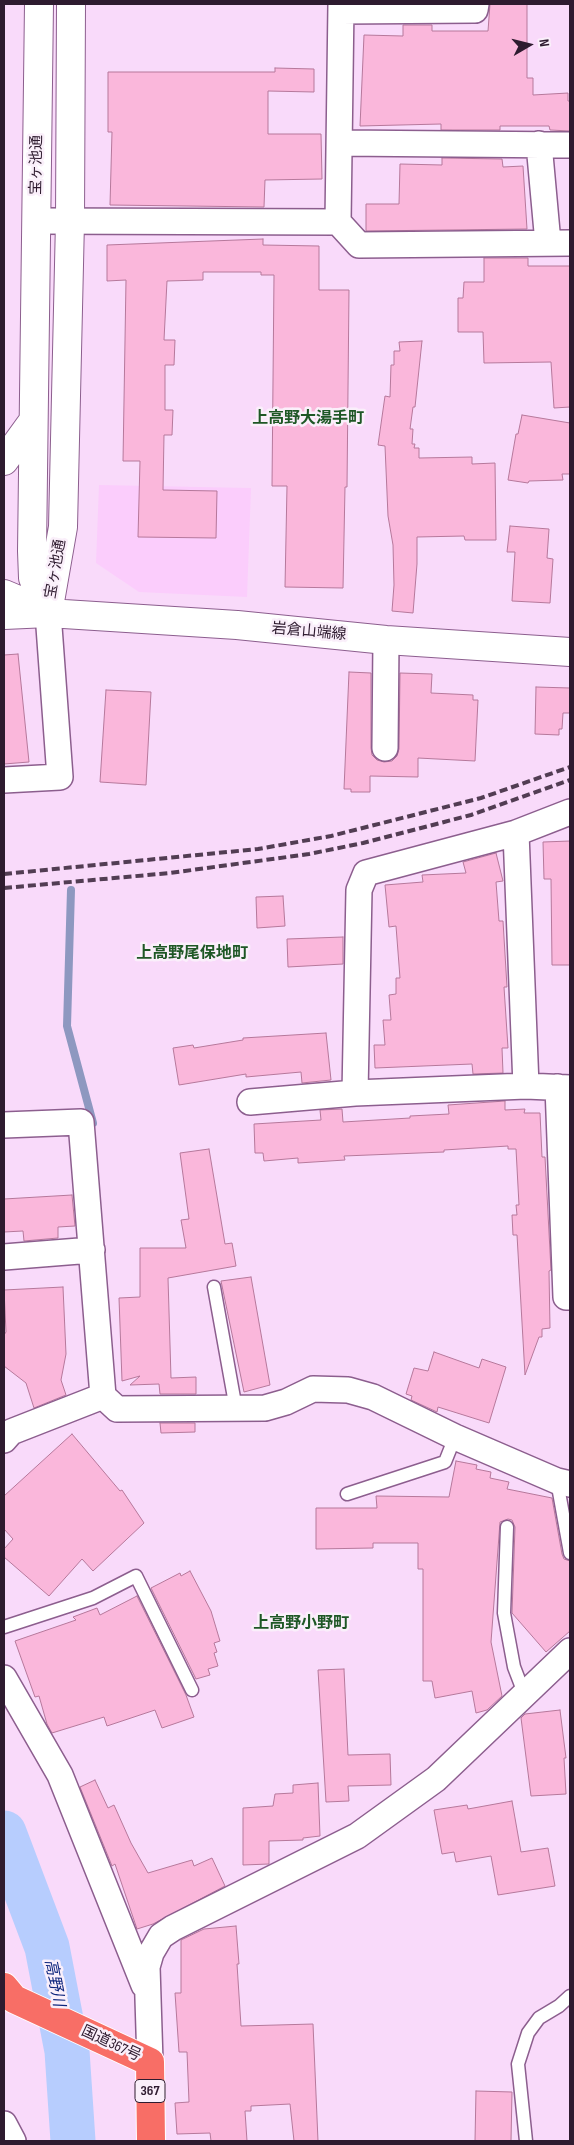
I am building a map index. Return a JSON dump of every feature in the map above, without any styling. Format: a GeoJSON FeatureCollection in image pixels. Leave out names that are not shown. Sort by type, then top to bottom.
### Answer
{"type":"FeatureCollection","features":[{"type":"Feature","properties":{"kind":"highway","name":"国道367号"},"geometry":{"type":"LineString","coordinates":[[7,1994],[140,2058],[151,2141]]}},
{"type":"Feature","properties":{"kind":"street","name":"宝ヶ池通"},"geometry":{"type":"LineString","coordinates":[[39,4],[33,422],[33,578],[48,613]]}},
{"type":"Feature","properties":{"kind":"street","name":"宝ヶ池通"},"geometry":{"type":"LineString","coordinates":[[48,613],[63,527],[70,221],[71,4]]}},
{"type":"Feature","properties":{"kind":"street"},"geometry":{"type":"LineString","coordinates":[[476,4],[475,10],[341,8],[338,222],[359,245],[559,243],[540,144]]}},
{"type":"Feature","properties":{"kind":"street"},"geometry":{"type":"LineString","coordinates":[[340,143],[570,145]]}},
{"type":"Feature","properties":{"kind":"street"},"geometry":{"type":"LineString","coordinates":[[36,221],[338,222]]}},
{"type":"Feature","properties":{"kind":"street"},"geometry":{"type":"LineString","coordinates":[[4,461],[33,422]]}},
{"type":"Feature","properties":{"kind":"street"},"geometry":{"type":"LineString","coordinates":[[4,594],[48,613]]}},
{"type":"Feature","properties":{"kind":"street"},"geometry":{"type":"LineString","coordinates":[[4,615],[48,613]]}},
{"type":"Feature","properties":{"kind":"street"},"geometry":{"type":"LineString","coordinates":[[4,780],[60,777],[48,613]]}},
{"type":"Feature","properties":{"kind":"street","name":"岩倉山端線"},"geometry":{"type":"LineString","coordinates":[[48,613],[237,625],[386,640],[570,652]]}},
{"type":"Feature","properties":{"kind":"street"},"geometry":{"type":"LineString","coordinates":[[385,748],[386,640]]}},
{"type":"Feature","properties":{"kind":"street"},"geometry":{"type":"LineString","coordinates":[[355,1093],[359,890],[366,873],[516,833],[570,812]]}},
{"type":"Feature","properties":{"kind":"street"},"geometry":{"type":"LineString","coordinates":[[516,833],[526,1086]]}},
{"type":"Feature","properties":{"kind":"street"},"geometry":{"type":"LineString","coordinates":[[250,1102],[355,1093],[526,1086],[564,1087],[566,1296],[570,1297]]}},
{"type":"Feature","properties":{"kind":"street"},"geometry":{"type":"LineString","coordinates":[[4,1125],[81,1122],[103,1396],[117,1409],[265,1408],[286,1402],[313,1389],[348,1390],[372,1397],[455,1437],[564,1482]]}},
{"type":"Feature","properties":{"kind":"street"},"geometry":{"type":"LineString","coordinates":[[4,1257],[92,1250]]}},
{"type":"Feature","properties":{"kind":"street"},"geometry":{"type":"LineString","coordinates":[[4,1440],[11,1432],[103,1396]]}},
{"type":"Feature","properties":{"kind":"street"},"geometry":{"type":"LineString","coordinates":[[140,2058],[148,1995],[147,1967],[151,1953],[161,1936],[173,1928],[357,1836],[436,1779],[570,1651]]}},
{"type":"Feature","properties":{"kind":"street"},"geometry":{"type":"LineString","coordinates":[[4,1678],[60,1775],[148,1995]]}},
{"type":"Feature","properties":{"kind":"street"},"geometry":{"type":"LineString","coordinates":[[4,2124],[13,2141]]}},
{"type":"Feature","properties":{"kind":"lane"},"geometry":{"type":"LineString","coordinates":[[214,1287],[236,1409]]}},
{"type":"Feature","properties":{"kind":"lane"},"geometry":{"type":"LineString","coordinates":[[347,1494],[445,1462],[455,1437]]}},
{"type":"Feature","properties":{"kind":"lane"},"geometry":{"type":"LineString","coordinates":[[564,1482],[570,1552]]}},
{"type":"Feature","properties":{"kind":"lane"},"geometry":{"type":"LineString","coordinates":[[507,1528],[504,1613],[514,1667],[524,1693]]}},
{"type":"Feature","properties":{"kind":"lane"},"geometry":{"type":"LineString","coordinates":[[4,1627],[93,1598],[136,1576],[192,1690]]}},
{"type":"Feature","properties":{"kind":"lane"},"geometry":{"type":"LineString","coordinates":[[526,2141],[518,2064],[528,2033],[539,2018],[559,2006],[570,1996]]}},
{"type":"Feature","properties":{"kind":"shaded area"},"geometry":{"type":"Polygon","coordinates":[[[99,485],[251,488],[247,597],[139,592],[96,563],[99,485]]]}},
{"type":"Feature","properties":{"kind":"building"},"geometry":{"type":"Polygon","coordinates":[[[490,4],[527,4],[527,78],[533,78],[533,95],[568,93],[568,101],[570,101],[570,131],[550,130],[549,126],[500,126],[500,130],[441,130],[441,124],[360,126],[364,35],[403,36],[403,25],[432,25],[432,31],[488,31],[490,4]]]}},
{"type":"Feature","properties":{"kind":"building"},"geometry":{"type":"Polygon","coordinates":[[[275,68],[314,69],[314,92],[268,91],[268,134],[321,134],[322,179],[265,180],[264,207],[110,205],[112,132],[108,132],[108,72],[275,72],[275,68]]]}},
{"type":"Feature","properties":{"kind":"building"},"geometry":{"type":"Polygon","coordinates":[[[442,158],[502,159],[503,167],[523,166],[527,229],[366,231],[366,204],[399,204],[400,164],[442,165],[442,158]]]}},
{"type":"Feature","properties":{"kind":"building"},"geometry":{"type":"Polygon","coordinates":[[[263,239],[263,245],[319,246],[319,290],[349,290],[347,487],[345,487],[343,588],[285,587],[287,486],[272,486],[274,275],[261,275],[261,272],[203,272],[203,280],[167,281],[164,340],[175,340],[174,365],[165,365],[165,410],[173,410],[172,435],[164,435],[163,490],[217,491],[216,538],[138,537],[140,461],[123,461],[126,280],[107,281],[107,245],[263,239]]]}},
{"type":"Feature","properties":{"kind":"building"},"geometry":{"type":"Polygon","coordinates":[[[484,258],[528,258],[528,266],[570,266],[570,407],[554,408],[551,362],[484,363],[483,332],[458,332],[458,298],[463,298],[464,282],[484,282],[484,258]]]}},
{"type":"Feature","properties":{"kind":"building"},"geometry":{"type":"Polygon","coordinates":[[[422,341],[415,407],[413,407],[410,429],[413,429],[412,444],[415,444],[414,448],[419,448],[419,458],[472,457],[472,464],[495,463],[496,540],[465,540],[464,536],[417,537],[413,613],[392,611],[394,585],[393,545],[388,516],[385,446],[378,445],[385,396],[390,397],[391,365],[394,365],[394,351],[400,351],[399,342],[422,341]]]}},
{"type":"Feature","properties":{"kind":"building"},"geometry":{"type":"Polygon","coordinates":[[[522,415],[570,423],[570,474],[562,474],[563,480],[529,481],[528,483],[508,480],[516,434],[518,434],[522,415]]]}},
{"type":"Feature","properties":{"kind":"building"},"geometry":{"type":"Polygon","coordinates":[[[510,526],[549,529],[547,558],[553,559],[550,603],[512,601],[515,552],[507,552],[510,526]]]}},
{"type":"Feature","properties":{"kind":"building"},"geometry":{"type":"Polygon","coordinates":[[[18,654],[29,762],[4,764],[4,655],[18,654]]]}},
{"type":"Feature","properties":{"kind":"building"},"geometry":{"type":"Polygon","coordinates":[[[349,672],[371,673],[371,748],[372,755],[377,760],[384,762],[392,761],[397,756],[399,749],[400,673],[432,674],[431,693],[473,695],[473,700],[478,700],[475,761],[418,758],[418,777],[370,776],[370,792],[351,792],[351,789],[344,789],[349,672]]]}},
{"type":"Feature","properties":{"kind":"building"},"geometry":{"type":"Polygon","coordinates":[[[536,687],[570,688],[570,713],[563,713],[562,729],[559,729],[559,735],[535,734],[536,687]]]}},
{"type":"Feature","properties":{"kind":"building"},"geometry":{"type":"Polygon","coordinates":[[[106,690],[151,692],[146,785],[100,782],[106,690]]]}},
{"type":"Feature","properties":{"kind":"building"},"geometry":{"type":"Polygon","coordinates":[[[570,841],[570,965],[552,965],[551,879],[544,879],[543,842],[570,841]]]}},
{"type":"Feature","properties":{"kind":"building"},"geometry":{"type":"Polygon","coordinates":[[[496,853],[503,881],[496,882],[499,921],[503,921],[507,987],[504,987],[508,1048],[502,1048],[503,1073],[473,1074],[472,1064],[375,1068],[374,1045],[385,1045],[383,1020],[391,1020],[389,995],[396,994],[396,978],[400,978],[396,926],[389,927],[385,885],[423,882],[422,875],[466,873],[463,862],[496,853]]]}},
{"type":"Feature","properties":{"kind":"building"},"geometry":{"type":"Polygon","coordinates":[[[283,896],[285,926],[257,928],[256,897],[283,896]]]}},
{"type":"Feature","properties":{"kind":"building"},"geometry":{"type":"Polygon","coordinates":[[[343,937],[343,964],[288,967],[287,939],[343,937]]]}},
{"type":"Feature","properties":{"kind":"building"},"geometry":{"type":"Polygon","coordinates":[[[326,1033],[331,1080],[302,1083],[301,1072],[246,1077],[246,1074],[179,1085],[173,1048],[193,1045],[194,1048],[243,1040],[243,1038],[326,1033]]]}},
{"type":"Feature","properties":{"kind":"building"},"geometry":{"type":"Polygon","coordinates":[[[505,1101],[505,1110],[525,1109],[524,1113],[540,1113],[542,1157],[545,1157],[551,1270],[549,1271],[550,1328],[542,1329],[542,1337],[539,1337],[525,1375],[517,1235],[513,1235],[512,1215],[517,1215],[516,1205],[519,1205],[516,1149],[508,1149],[508,1146],[444,1150],[444,1152],[344,1156],[345,1160],[298,1163],[298,1158],[264,1161],[263,1153],[255,1153],[254,1124],[321,1120],[320,1110],[342,1109],[343,1122],[449,1114],[448,1105],[505,1101]]]}},
{"type":"Feature","properties":{"kind":"building"},"geometry":{"type":"Polygon","coordinates":[[[209,1149],[225,1244],[232,1243],[236,1266],[168,1278],[171,1378],[196,1377],[196,1394],[160,1394],[159,1384],[130,1385],[140,1376],[122,1381],[119,1298],[140,1297],[140,1248],[186,1248],[181,1220],[189,1219],[180,1153],[209,1149]]]}},
{"type":"Feature","properties":{"kind":"building"},"geometry":{"type":"Polygon","coordinates":[[[72,1195],[75,1226],[58,1227],[58,1238],[24,1241],[23,1231],[4,1232],[4,1199],[72,1195]]]}},
{"type":"Feature","properties":{"kind":"building"},"geometry":{"type":"Polygon","coordinates":[[[251,1277],[270,1385],[244,1392],[221,1281],[251,1277]]]}},
{"type":"Feature","properties":{"kind":"building"},"geometry":{"type":"Polygon","coordinates":[[[63,1287],[66,1354],[61,1380],[66,1395],[34,1408],[26,1383],[4,1366],[4,1335],[6,1332],[4,1290],[63,1287]]]}},
{"type":"Feature","properties":{"kind":"building"},"geometry":{"type":"Polygon","coordinates":[[[434,1352],[479,1368],[482,1359],[506,1367],[489,1423],[438,1407],[437,1412],[411,1400],[412,1396],[406,1394],[414,1368],[428,1371],[434,1352]]]}},
{"type":"Feature","properties":{"kind":"building"},"geometry":{"type":"Polygon","coordinates":[[[160,1423],[195,1423],[195,1432],[161,1433],[160,1423]]]}},
{"type":"Feature","properties":{"kind":"building"},"geometry":{"type":"Polygon","coordinates":[[[72,1434],[120,1491],[122,1490],[144,1523],[93,1571],[82,1559],[49,1596],[4,1557],[4,1549],[13,1539],[4,1529],[4,1496],[72,1434]]]}},
{"type":"Feature","properties":{"kind":"building"},"geometry":{"type":"Polygon","coordinates":[[[456,1461],[477,1465],[476,1469],[491,1472],[490,1478],[509,1482],[507,1489],[552,1498],[562,1554],[564,1559],[570,1561],[570,1631],[546,1652],[512,1613],[515,1527],[512,1520],[508,1519],[500,1522],[491,1642],[502,1696],[487,1710],[476,1713],[472,1691],[435,1698],[432,1681],[423,1681],[423,1569],[418,1569],[418,1543],[373,1543],[373,1548],[316,1549],[316,1508],[377,1508],[376,1496],[449,1497],[456,1461]]]}},
{"type":"Feature","properties":{"kind":"building"},"geometry":{"type":"Polygon","coordinates":[[[190,1571],[211,1611],[220,1641],[214,1643],[217,1652],[214,1653],[218,1666],[208,1669],[210,1675],[196,1679],[151,1588],[180,1573],[181,1576],[190,1571]]]}},
{"type":"Feature","properties":{"kind":"building"},"geometry":{"type":"Polygon","coordinates":[[[137,1596],[186,1695],[194,1717],[162,1728],[155,1710],[107,1726],[104,1717],[52,1733],[47,1724],[39,1696],[35,1697],[15,1641],[76,1620],[73,1617],[97,1608],[100,1615],[137,1596]]]}},
{"type":"Feature","properties":{"kind":"building"},"geometry":{"type":"Polygon","coordinates":[[[344,1669],[348,1755],[390,1754],[391,1785],[348,1786],[349,1801],[326,1802],[318,1670],[344,1669]]]}},
{"type":"Feature","properties":{"kind":"building"},"geometry":{"type":"Polygon","coordinates":[[[560,1710],[566,1758],[564,1758],[566,1794],[531,1796],[521,1718],[525,1714],[560,1710]]]}},
{"type":"Feature","properties":{"kind":"building"},"geometry":{"type":"Polygon","coordinates":[[[95,1780],[108,1808],[114,1805],[131,1843],[148,1873],[192,1860],[194,1866],[212,1858],[225,1886],[153,1924],[137,1929],[115,1864],[112,1866],[80,1787],[95,1780]]]}},
{"type":"Feature","properties":{"kind":"building"},"geometry":{"type":"Polygon","coordinates":[[[318,1783],[320,1836],[303,1838],[303,1840],[269,1841],[269,1864],[243,1865],[243,1808],[273,1806],[275,1794],[293,1793],[293,1785],[318,1783]]]}},
{"type":"Feature","properties":{"kind":"building"},"geometry":{"type":"Polygon","coordinates":[[[512,1801],[521,1852],[548,1848],[555,1886],[498,1895],[491,1856],[456,1862],[454,1852],[442,1854],[434,1810],[467,1805],[468,1809],[512,1801]]]}},
{"type":"Feature","properties":{"kind":"building"},"geometry":{"type":"Polygon","coordinates":[[[236,1926],[241,2026],[313,2024],[318,2141],[294,2141],[290,2104],[251,2106],[251,2111],[245,2111],[247,2141],[211,2141],[210,2133],[177,2134],[175,2103],[189,2102],[187,2052],[179,2052],[175,1993],[181,1993],[181,1940],[204,1929],[236,1926]]]}},
{"type":"Feature","properties":{"kind":"building"},"geometry":{"type":"Polygon","coordinates":[[[476,2091],[512,2092],[511,2141],[475,2141],[476,2091]]]}},
{"type":"Feature","properties":{"kind":"waterway"},"geometry":{"type":"LineString","coordinates":[[71,890],[67,1026],[93,1123]]}},
{"type":"Feature","properties":{"kind":"waterway","name":"高野川"},"geometry":{"type":"LineString","coordinates":[[4,1833],[47,1947],[67,2051],[73,2141]]}},
{"type":"Feature","properties":{"kind":"railway"},"geometry":{"type":"LineString","coordinates":[[4,874],[258,849],[331,836],[481,798],[570,767]]}},
{"type":"Feature","properties":{"kind":"railway"},"geometry":{"type":"LineString","coordinates":[[4,888],[170,873],[309,854],[363,843],[471,815],[570,780]]}},
{"type":"Feature","properties":{"kind":"district","name":"上高野大湯手町"},"geometry":{"type":"Point","coordinates":[308,419]}},
{"type":"Feature","properties":{"kind":"district","name":"上高野尾保地町"},"geometry":{"type":"Point","coordinates":[192,954]}},
{"type":"Feature","properties":{"kind":"district","name":"上高野小野町"},"geometry":{"type":"Point","coordinates":[301,1624]}}]}
